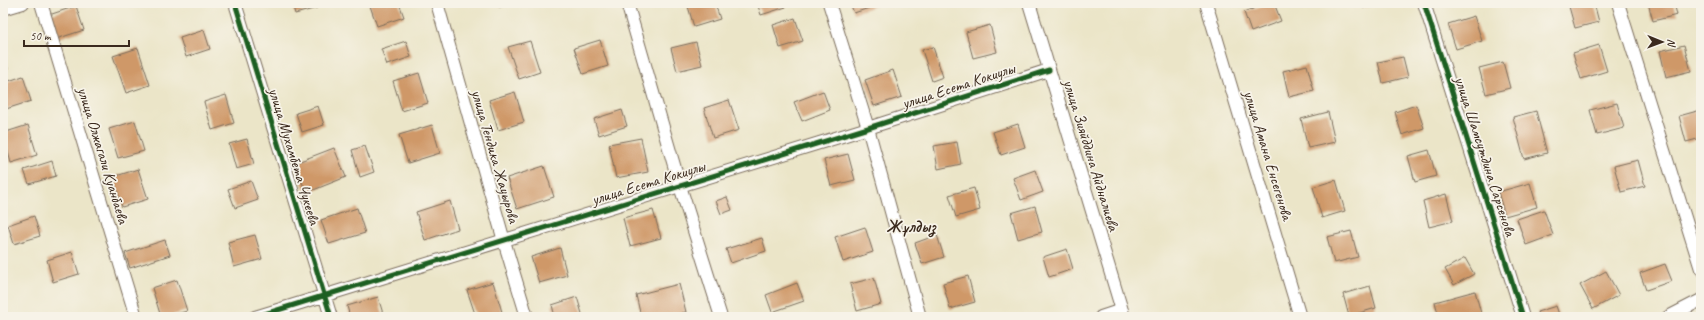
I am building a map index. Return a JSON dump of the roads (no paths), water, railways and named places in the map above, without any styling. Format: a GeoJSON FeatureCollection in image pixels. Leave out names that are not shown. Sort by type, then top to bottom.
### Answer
{"type":"FeatureCollection","features":[{"type":"Feature","properties":{"kind":"street"},"geometry":{"type":"LineString","coordinates":[[3,9],[23,3]]}},
{"type":"Feature","properties":{"kind":"street","name":"улица Олжагали Куанбаева"},"geometry":{"type":"LineString","coordinates":[[41,3],[136,317]]}},
{"type":"Feature","properties":{"kind":"street","name":"улица Мухамбета Чукеева"},"geometry":{"type":"LineString","coordinates":[[235,3],[331,317]]}},
{"type":"Feature","properties":{"kind":"street","name":"улица Тендика Жауырова"},"geometry":{"type":"LineString","coordinates":[[437,3],[527,317]]}},
{"type":"Feature","properties":{"kind":"street"},"geometry":{"type":"LineString","coordinates":[[627,3],[680,186],[721,317]]}},
{"type":"Feature","properties":{"kind":"street"},"geometry":{"type":"LineString","coordinates":[[829,3],[868,128],[920,317]]}},
{"type":"Feature","properties":{"kind":"street","name":"улица Зияйддина Айдналиева"},"geometry":{"type":"LineString","coordinates":[[1029,3],[1123,314]]}},
{"type":"Feature","properties":{"kind":"street","name":"улица Амана Енсегенова"},"geometry":{"type":"LineString","coordinates":[[1206,3],[1300,317]]}},
{"type":"Feature","properties":{"kind":"street","name":"улица Шамсутдина Сарсенова"},"geometry":{"type":"LineString","coordinates":[[1424,3],[1523,317]]}},
{"type":"Feature","properties":{"kind":"street"},"geometry":{"type":"LineString","coordinates":[[1618,3],[1701,269]]}},
{"type":"Feature","properties":{"kind":"street","name":"улица Есета Кокиулы"},"geometry":{"type":"LineString","coordinates":[[255,317],[868,128],[1049,70]]}},
{"type":"Feature","properties":{"kind":"street"},"geometry":{"type":"LineString","coordinates":[[1668,317],[1701,300]]}},
{"type":"Feature","properties":{"kind":"street"},"geometry":{"type":"LineString","coordinates":[[1101,317],[1123,314]]}},
{"type":"Feature","properties":{"kind":"district","name":"Жұлдыз"},"geometry":{"type":"Point","coordinates":[911,226]}}]}
